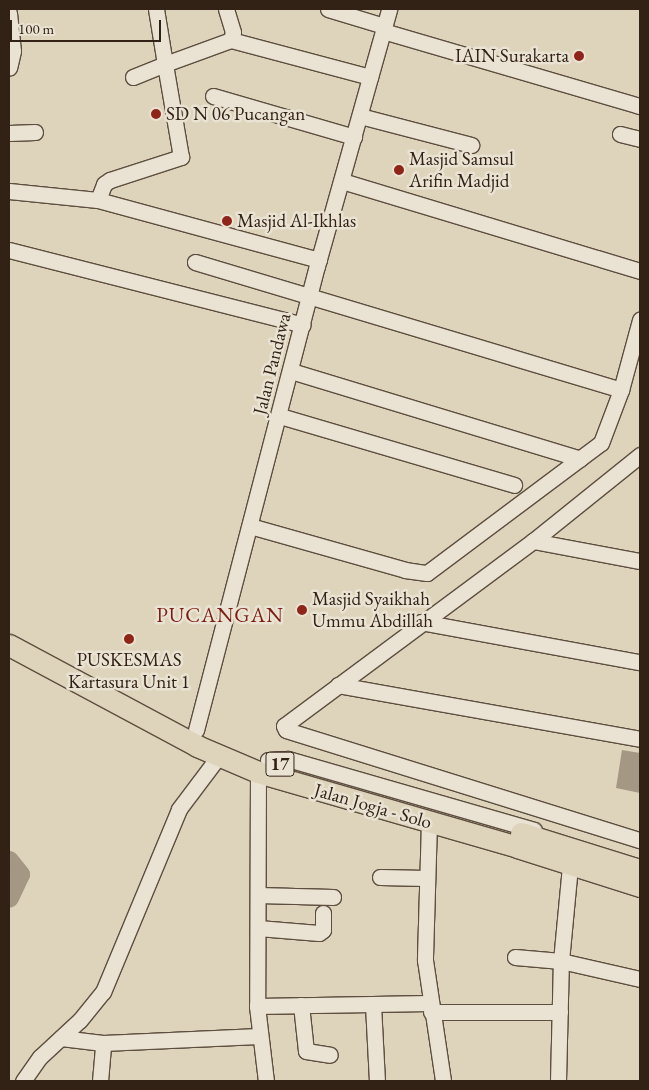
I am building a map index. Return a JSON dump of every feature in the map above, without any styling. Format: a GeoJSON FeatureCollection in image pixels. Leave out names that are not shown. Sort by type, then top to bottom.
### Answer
{"type":"FeatureCollection","features":[{"type":"Feature","properties":{"kind":"highway","name":"Jalan Jogja - Solo"},"geometry":{"type":"LineString","coordinates":[[9,630],[41,654],[219,756],[263,766],[570,856],[640,886]]}},
{"type":"Feature","properties":{"kind":"highway","name":"Jalan Jogja - Solo"},"geometry":{"type":"LineString","coordinates":[[9,645],[41,654],[196,730],[263,766],[429,822],[570,856],[640,870]]}},
{"type":"Feature","properties":{"kind":"street"},"geometry":{"type":"LineString","coordinates":[[98,200],[104,184],[110,180],[181,157],[156,9]]}},
{"type":"Feature","properties":{"kind":"street"},"geometry":{"type":"LineString","coordinates":[[226,9],[233,32],[231,40]]}},
{"type":"Feature","properties":{"kind":"street"},"geometry":{"type":"LineString","coordinates":[[328,9],[384,28],[640,106]]}},
{"type":"Feature","properties":{"kind":"street","name":"Jalan Pandawa"},"geometry":{"type":"LineString","coordinates":[[196,730],[280,416],[319,260],[389,9]]}},
{"type":"Feature","properties":{"kind":"street"},"geometry":{"type":"LineString","coordinates":[[9,13],[13,51],[9,68]]}},
{"type":"Feature","properties":{"kind":"street"},"geometry":{"type":"LineString","coordinates":[[133,77],[231,40],[370,77]]}},
{"type":"Feature","properties":{"kind":"street"},"geometry":{"type":"LineString","coordinates":[[213,96],[354,137]]}},
{"type":"Feature","properties":{"kind":"street"},"geometry":{"type":"LineString","coordinates":[[360,116],[471,146]]}},
{"type":"Feature","properties":{"kind":"street"},"geometry":{"type":"LineString","coordinates":[[9,133],[35,132]]}},
{"type":"Feature","properties":{"kind":"street"},"geometry":{"type":"LineString","coordinates":[[620,134],[640,139]]}},
{"type":"Feature","properties":{"kind":"street"},"geometry":{"type":"LineString","coordinates":[[342,181],[640,271]]}},
{"type":"Feature","properties":{"kind":"street"},"geometry":{"type":"LineString","coordinates":[[9,191],[98,200],[319,260]]}},
{"type":"Feature","properties":{"kind":"street"},"geometry":{"type":"LineString","coordinates":[[9,250],[303,325]]}},
{"type":"Feature","properties":{"kind":"street"},"geometry":{"type":"LineString","coordinates":[[195,262],[311,295],[621,390]]}},
{"type":"Feature","properties":{"kind":"street"},"geometry":{"type":"LineString","coordinates":[[250,526],[425,573],[604,440],[621,390],[640,320]]}},
{"type":"Feature","properties":{"kind":"street"},"geometry":{"type":"LineString","coordinates":[[291,371],[580,459]]}},
{"type":"Feature","properties":{"kind":"street"},"geometry":{"type":"LineString","coordinates":[[280,416],[514,485]]}},
{"type":"Feature","properties":{"kind":"street"},"geometry":{"type":"LineString","coordinates":[[640,454],[533,541],[286,723],[286,730],[640,840]]}},
{"type":"Feature","properties":{"kind":"street"},"geometry":{"type":"LineString","coordinates":[[533,541],[640,561]]}},
{"type":"Feature","properties":{"kind":"street"},"geometry":{"type":"LineString","coordinates":[[421,622],[640,662]]}},
{"type":"Feature","properties":{"kind":"street"},"geometry":{"type":"LineString","coordinates":[[338,685],[640,739]]}},
{"type":"Feature","properties":{"kind":"street"},"geometry":{"type":"LineString","coordinates":[[23,1081],[40,1057],[61,1038],[102,992],[179,809],[219,756]]}},
{"type":"Feature","properties":{"kind":"street"},"geometry":{"type":"LineString","coordinates":[[266,1081],[259,1036],[258,1006],[258,895],[263,766],[288,758],[640,862]]}},
{"type":"Feature","properties":{"kind":"street"},"geometry":{"type":"LineString","coordinates":[[429,822],[425,960],[430,1007],[443,1081]]}},
{"type":"Feature","properties":{"kind":"street"},"geometry":{"type":"LineString","coordinates":[[558,1081],[562,961],[570,856]]}},
{"type":"Feature","properties":{"kind":"street"},"geometry":{"type":"LineString","coordinates":[[380,877],[426,878]]}},
{"type":"Feature","properties":{"kind":"street"},"geometry":{"type":"LineString","coordinates":[[258,895],[333,897]]}},
{"type":"Feature","properties":{"kind":"street"},"geometry":{"type":"LineString","coordinates":[[258,928],[319,933],[322,930],[323,913]]}},
{"type":"Feature","properties":{"kind":"street"},"geometry":{"type":"LineString","coordinates":[[514,957],[562,961],[640,979]]}},
{"type":"Feature","properties":{"kind":"street"},"geometry":{"type":"LineString","coordinates":[[301,1005],[307,1053],[330,1055]]}},
{"type":"Feature","properties":{"kind":"street"},"geometry":{"type":"LineString","coordinates":[[258,1006],[373,1005],[560,1012]]}},
{"type":"Feature","properties":{"kind":"street"},"geometry":{"type":"LineString","coordinates":[[373,1005],[377,1081]]}},
{"type":"Feature","properties":{"kind":"street"},"geometry":{"type":"LineString","coordinates":[[61,1038],[102,1043],[259,1036]]}},
{"type":"Feature","properties":{"kind":"street"},"geometry":{"type":"LineString","coordinates":[[100,1081],[102,1043]]}},
{"type":"Feature","properties":{"kind":"shaded area"},"geometry":{"type":"Polygon","coordinates":[[[622,750],[640,753],[640,793],[616,788],[622,750]]]}},
{"type":"Feature","properties":{"kind":"waterway"},"geometry":{"type":"LineString","coordinates":[[9,860],[20,874],[9,898]]}},
{"type":"Feature","properties":{"kind":"place","name":"IAIN Surakarta"},"geometry":{"type":"Point","coordinates":[579,56]}},
{"type":"Feature","properties":{"kind":"place","name":"SD N 06 Pucangan"},"geometry":{"type":"Point","coordinates":[156,114]}},
{"type":"Feature","properties":{"kind":"place","name":"Masjid Samsul Arifin Madjid"},"geometry":{"type":"Point","coordinates":[399,170]}},
{"type":"Feature","properties":{"kind":"place","name":"Masjid Al-Ikhlas"},"geometry":{"type":"Point","coordinates":[227,221]}},
{"type":"Feature","properties":{"kind":"place","name":"Masjid Syaikhah Ummu Abdillah"},"geometry":{"type":"Point","coordinates":[302,610]}},
{"type":"Feature","properties":{"kind":"place","name":"PUSKESMAS Kartasura Unit 1"},"geometry":{"type":"Point","coordinates":[129,639]}},
{"type":"Feature","properties":{"kind":"district","name":"PUCANGAN"},"geometry":{"type":"Point","coordinates":[220,615]}}]}
